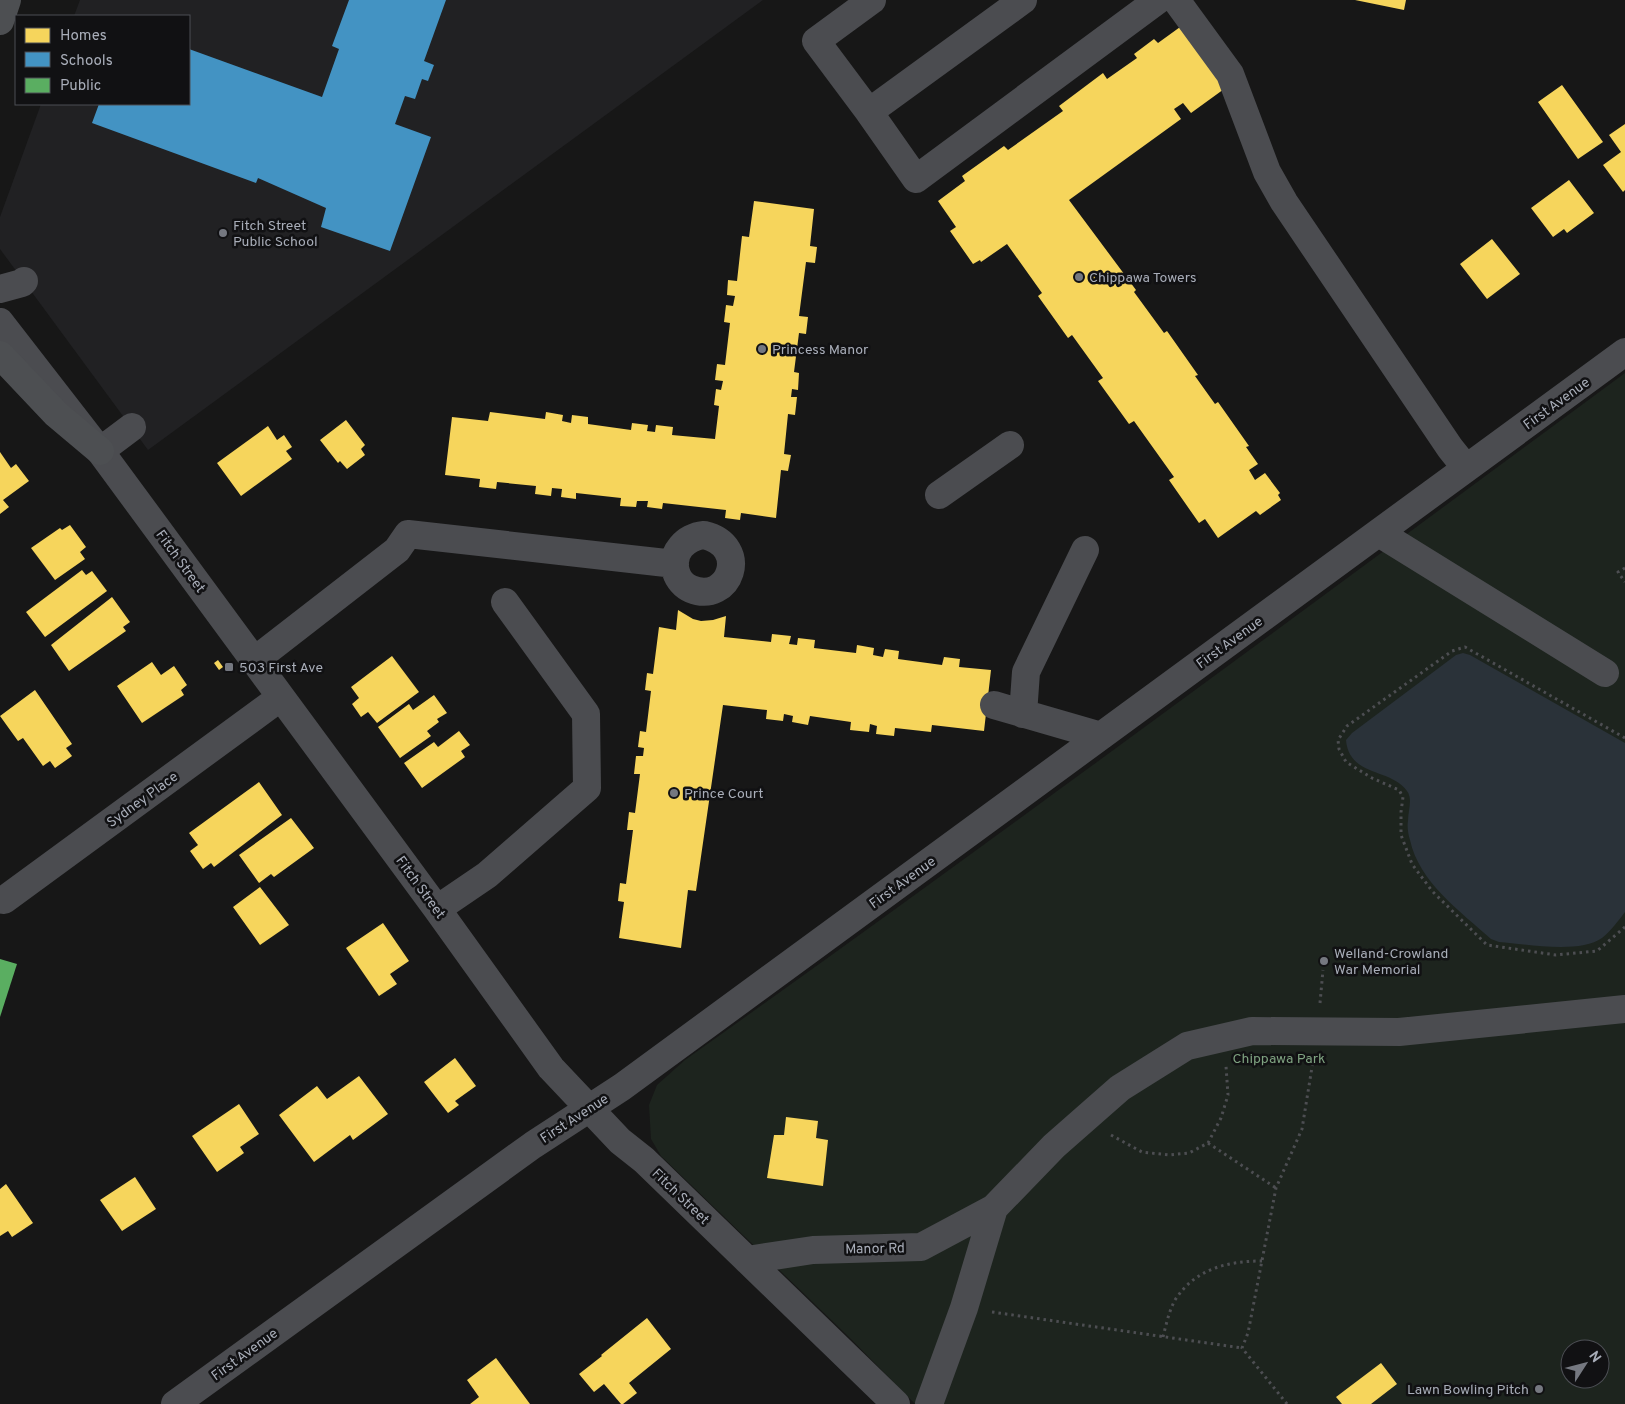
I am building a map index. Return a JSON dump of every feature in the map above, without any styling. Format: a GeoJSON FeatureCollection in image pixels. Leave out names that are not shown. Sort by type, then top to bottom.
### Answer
{"type":"FeatureCollection","features":[{"type":"Feature","properties":{"kind":"main road"},"geometry":{"type":"LineString","coordinates":[[0,21],[7,0]]}},
{"type":"Feature","properties":{"kind":"main road"},"geometry":{"type":"LineString","coordinates":[[0,355],[56,414],[100,451]]}},
{"type":"Feature","properties":{"kind":"street"},"geometry":{"type":"LineString","coordinates":[[872,0],[816,41],[916,179],[1158,0]]}},
{"type":"Feature","properties":{"kind":"street"},"geometry":{"type":"LineString","coordinates":[[868,112],[1023,0]]}},
{"type":"Feature","properties":{"kind":"street"},"geometry":{"type":"LineString","coordinates":[[1176,0],[1230,74],[1268,172],[1284,202],[1445,440],[1466,468]]}},
{"type":"Feature","properties":{"kind":"street","name":"Fitch Street"},"geometry":{"type":"LineString","coordinates":[[0,322],[100,451],[552,1068],[620,1141],[644,1160],[896,1404]]}},
{"type":"Feature","properties":{"kind":"street","name":"First Avenue"},"geometry":{"type":"LineString","coordinates":[[175,1404],[533,1145],[627,1083],[1625,352]]}},
{"type":"Feature","properties":{"kind":"street"},"geometry":{"type":"LineString","coordinates":[[100,451],[132,427]]}},
{"type":"Feature","properties":{"kind":"street"},"geometry":{"type":"LineString","coordinates":[[939,495],[1010,445]]}},
{"type":"Feature","properties":{"kind":"street"},"geometry":{"type":"LineString","coordinates":[[1379,533],[1605,673]]}},
{"type":"Feature","properties":{"kind":"street"},"geometry":{"type":"LineString","coordinates":[[254,661],[397,550],[408,534],[675,564]]}},
{"type":"Feature","properties":{"kind":"street"},"geometry":{"type":"LineString","coordinates":[[1024,714],[1026,672],[1085,550]]}},
{"type":"Feature","properties":{"kind":"street"},"geometry":{"type":"LineString","coordinates":[[437,909],[487,875],[587,788],[586,714],[505,602]]}},
{"type":"Feature","properties":{"kind":"street","name":"Sydney Place"},"geometry":{"type":"LineString","coordinates":[[4,900],[281,698]]}},
{"type":"Feature","properties":{"kind":"street"},"geometry":{"type":"LineString","coordinates":[[994,705],[1101,736]]}},
{"type":"Feature","properties":{"kind":"street"},"geometry":{"type":"LineString","coordinates":[[929,1404],[964,1308],[994,1208],[1054,1146],[1120,1088],[1186,1046],[1252,1031],[1399,1032],[1625,1009]]}},
{"type":"Feature","properties":{"kind":"street","name":"Manor Rd"},"geometry":{"type":"LineString","coordinates":[[747,1260],[813,1250],[920,1247],[994,1208]]}},
{"type":"Feature","properties":{"kind":"path"},"geometry":{"type":"LineString","coordinates":[[1625,568],[1618,572],[1625,582]]}},
{"type":"Feature","properties":{"kind":"path"},"geometry":{"type":"LineString","coordinates":[[1625,738],[1465,648],[1452,651],[1347,726],[1338,740],[1339,749],[1346,762],[1372,778],[1398,790],[1403,797],[1400,835],[1412,864],[1432,890],[1486,945],[1556,955],[1597,950],[1625,927]]}},
{"type":"Feature","properties":{"kind":"path"},"geometry":{"type":"LineString","coordinates":[[1242,1348],[1248,1333],[1276,1188],[1302,1129],[1318,1031],[1324,970]]}},
{"type":"Feature","properties":{"kind":"path"},"geometry":{"type":"LineString","coordinates":[[1084,1120],[1142,1152],[1169,1155],[1189,1153],[1208,1143],[1221,1118],[1228,1095],[1225,1038]]}},
{"type":"Feature","properties":{"kind":"path"},"geometry":{"type":"LineString","coordinates":[[1208,1143],[1276,1188]]}},
{"type":"Feature","properties":{"kind":"path"},"geometry":{"type":"LineString","coordinates":[[1163,1337],[1169,1314],[1175,1301],[1185,1287],[1200,1274],[1221,1265],[1242,1261],[1262,1261]]}},
{"type":"Feature","properties":{"kind":"path"},"geometry":{"type":"LineString","coordinates":[[964,1308],[1242,1348],[1287,1404]]}},
{"type":"Feature","properties":{"kind":"shaded area","name":"Fitch Street Public School"},"geometry":{"type":"Polygon","coordinates":[[[80,0],[763,0],[148,450],[0,249],[0,217],[41,105],[190,105],[190,15],[74,15],[80,0]]]}},
{"type":"Feature","properties":{"kind":"shaded area"},"geometry":{"type":"Polygon","coordinates":[[[1463,653],[1470,655],[1625,743],[1625,912],[1602,938],[1592,943],[1580,946],[1552,947],[1499,942],[1491,939],[1442,895],[1422,869],[1415,855],[1409,835],[1410,801],[1407,791],[1391,779],[1362,766],[1349,752],[1346,740],[1352,733],[1456,655],[1463,653]]]}},
{"type":"Feature","properties":{"kind":"green space","name":"Chippawa Park"},"geometry":{"type":"Polygon","coordinates":[[[1625,373],[1625,1404],[915,1404],[851,1339],[661,1156],[651,1139],[649,1105],[657,1085],[685,1060],[1039,804],[1625,373]]]}},
{"type":"Feature","properties":{"kind":"building: Homes"},"geometry":{"type":"Polygon","coordinates":[[[1355,0],[1406,0],[1404,10],[1355,0]]]}},
{"type":"Feature","properties":{"kind":"building: Homes","name":"Chippawa Towers"},"geometry":{"type":"Polygon","coordinates":[[[1187,22],[1231,84],[1191,113],[1183,103],[1174,109],[1181,119],[1069,200],[1136,290],[1134,292],[1164,333],[1167,331],[1198,375],[1195,376],[1215,404],[1218,402],[1249,446],[1246,447],[1258,464],[1249,470],[1255,480],[1265,473],[1280,493],[1278,495],[1281,500],[1260,515],[1256,511],[1218,538],[1205,519],[1199,523],[1169,480],[1174,477],[1134,421],[1129,424],[1098,381],[1103,378],[1072,335],[1068,338],[1038,296],[1042,293],[1007,244],[981,262],[980,260],[973,264],[950,231],[956,227],[938,201],[965,181],[962,176],[1004,146],[1008,150],[1063,111],[1059,106],[1103,73],[1107,79],[1137,58],[1134,54],[1154,39],[1158,43],[1187,22]]]}},
{"type":"Feature","properties":{"kind":"building: Homes"},"geometry":{"type":"Polygon","coordinates":[[[1562,85],[1603,142],[1578,159],[1538,102],[1562,85]]]}},
{"type":"Feature","properties":{"kind":"building: Homes"},"geometry":{"type":"Polygon","coordinates":[[[1625,124],[1625,190],[1623,192],[1603,165],[1621,152],[1609,135],[1625,124]]]}},
{"type":"Feature","properties":{"kind":"building: Homes"},"geometry":{"type":"Polygon","coordinates":[[[1569,180],[1594,213],[1567,233],[1564,229],[1553,237],[1531,208],[1569,180]]]}},
{"type":"Feature","properties":{"kind":"building: Homes","name":"Princess Manor"},"geometry":{"type":"Polygon","coordinates":[[[754,201],[814,209],[810,246],[817,247],[815,263],[806,262],[799,316],[808,317],[806,334],[799,333],[794,372],[799,373],[798,390],[792,389],[791,397],[797,397],[795,415],[788,414],[784,454],[791,455],[788,471],[781,470],[776,518],[741,513],[740,520],[725,518],[726,510],[663,503],[662,509],[647,507],[648,501],[637,501],[636,507],[620,506],[621,498],[576,493],[576,499],[561,497],[562,489],[552,488],[551,496],[535,494],[536,486],[497,482],[496,489],[479,487],[480,479],[445,475],[452,417],[488,421],[490,412],[545,419],[546,412],[563,415],[562,421],[571,423],[572,415],[588,417],[588,424],[631,430],[632,423],[648,425],[647,431],[655,432],[656,425],[673,427],[672,435],[715,439],[719,406],[714,405],[716,389],[721,390],[723,381],[715,380],[717,364],[725,365],[730,323],[724,322],[726,305],[733,306],[735,296],[727,295],[728,280],[737,281],[742,236],[749,237],[754,201]]]}},
{"type":"Feature","properties":{"kind":"building: Homes"},"geometry":{"type":"Polygon","coordinates":[[[1492,239],[1520,274],[1487,299],[1460,264],[1492,239]]]}},
{"type":"Feature","properties":{"kind":"building: Homes"},"geometry":{"type":"Polygon","coordinates":[[[346,420],[365,445],[361,449],[365,455],[347,469],[340,461],[338,463],[320,440],[346,420]]]}},
{"type":"Feature","properties":{"kind":"building: Homes"},"geometry":{"type":"Polygon","coordinates":[[[268,426],[277,440],[284,435],[292,447],[286,451],[292,459],[241,496],[217,463],[268,426]]]}},
{"type":"Feature","properties":{"kind":"building: Homes"},"geometry":{"type":"Polygon","coordinates":[[[0,452],[11,468],[16,464],[29,481],[3,500],[9,507],[0,514],[0,452]]]}},
{"type":"Feature","properties":{"kind":"building: Homes"},"geometry":{"type":"Polygon","coordinates":[[[70,525],[86,547],[80,552],[85,559],[55,580],[31,548],[60,528],[62,530],[70,525]]]}},
{"type":"Feature","properties":{"kind":"building: Homes"},"geometry":{"type":"Polygon","coordinates":[[[82,570],[86,575],[92,571],[107,591],[45,637],[26,612],[82,570]]]}},
{"type":"Feature","properties":{"kind":"building: Homes"},"geometry":{"type":"Polygon","coordinates":[[[112,597],[130,622],[123,627],[126,631],[69,671],[51,645],[112,597]]]}},
{"type":"Feature","properties":{"kind":"building: Homes","name":"Prince Court"},"geometry":{"type":"Polygon","coordinates":[[[678,610],[693,619],[701,621],[726,616],[724,637],[771,642],[772,634],[791,636],[789,644],[797,645],[798,638],[815,640],[814,648],[856,653],[857,645],[874,648],[873,655],[883,657],[885,649],[899,651],[898,659],[942,665],[944,657],[960,659],[959,667],[991,670],[984,731],[932,725],[931,732],[895,728],[894,736],[876,734],[877,726],[870,724],[869,732],[850,730],[851,722],[810,716],[808,725],[792,722],[793,716],[784,714],[783,721],[766,719],[767,710],[723,705],[696,891],[688,890],[681,948],[619,938],[624,902],[618,901],[620,883],[626,884],[633,830],[627,830],[629,812],[635,813],[640,774],[634,774],[636,756],[643,756],[644,748],[638,747],[640,731],[646,732],[651,691],[645,690],[647,673],[653,674],[659,627],[676,630],[678,610]]]}},
{"type":"Feature","properties":{"kind":"building: Homes"},"geometry":{"type":"Polygon","coordinates":[[[392,656],[419,692],[377,723],[368,712],[361,717],[352,704],[359,698],[351,687],[392,656]]]}},
{"type":"Feature","properties":{"kind":"building: Homes"},"geometry":{"type":"Polygon","coordinates":[[[218,660],[223,667],[219,670],[214,663],[218,660]]]}},
{"type":"Feature","properties":{"kind":"building: Homes"},"geometry":{"type":"Polygon","coordinates":[[[152,662],[161,675],[174,666],[187,685],[181,690],[184,695],[142,723],[117,686],[152,662]]]}},
{"type":"Feature","properties":{"kind":"building: Homes"},"geometry":{"type":"Polygon","coordinates":[[[35,690],[72,744],[66,748],[72,756],[55,768],[50,761],[43,766],[23,738],[18,741],[0,716],[35,690]]]}},
{"type":"Feature","properties":{"kind":"building: Homes"},"geometry":{"type":"Polygon","coordinates":[[[434,695],[447,713],[437,719],[439,722],[427,731],[431,736],[400,758],[378,727],[409,704],[413,710],[434,695]]]}},
{"type":"Feature","properties":{"kind":"building: Homes"},"geometry":{"type":"Polygon","coordinates":[[[459,731],[470,745],[461,751],[465,757],[422,788],[404,763],[434,742],[438,747],[459,731]]]}},
{"type":"Feature","properties":{"kind":"building: Homes"},"geometry":{"type":"Polygon","coordinates":[[[259,782],[282,815],[214,867],[211,863],[203,869],[190,851],[198,845],[189,833],[259,782]]]}},
{"type":"Feature","properties":{"kind":"building: Homes"},"geometry":{"type":"Polygon","coordinates":[[[291,818],[314,848],[274,877],[271,874],[259,883],[239,855],[291,818]]]}},
{"type":"Feature","properties":{"kind":"building: Homes"},"geometry":{"type":"Polygon","coordinates":[[[260,887],[289,925],[260,945],[233,907],[260,887]]]}},
{"type":"Feature","properties":{"kind":"building: Homes"},"geometry":{"type":"Polygon","coordinates":[[[383,923],[409,961],[390,974],[397,984],[379,996],[346,948],[383,923]]]}},
{"type":"Feature","properties":{"kind":"building: Homes"},"geometry":{"type":"Polygon","coordinates":[[[455,1058],[476,1086],[455,1101],[459,1105],[448,1113],[424,1082],[455,1058]]]}},
{"type":"Feature","properties":{"kind":"building: Homes"},"geometry":{"type":"Polygon","coordinates":[[[359,1076],[388,1114],[353,1140],[350,1135],[314,1162],[279,1115],[317,1086],[327,1099],[359,1076]]]}},
{"type":"Feature","properties":{"kind":"building: Homes"},"geometry":{"type":"Polygon","coordinates":[[[239,1104],[259,1134],[240,1147],[244,1153],[217,1172],[192,1136],[239,1104]]]}},
{"type":"Feature","properties":{"kind":"building: Homes"},"geometry":{"type":"Polygon","coordinates":[[[786,1117],[818,1121],[816,1138],[828,1140],[823,1186],[767,1178],[774,1135],[784,1135],[786,1117]]]}},
{"type":"Feature","properties":{"kind":"building: Homes"},"geometry":{"type":"Polygon","coordinates":[[[135,1177],[156,1209],[122,1231],[100,1200],[135,1177]]]}},
{"type":"Feature","properties":{"kind":"building: Homes"},"geometry":{"type":"Polygon","coordinates":[[[6,1184],[33,1223],[12,1237],[8,1231],[0,1236],[0,1189],[6,1184]]]}},
{"type":"Feature","properties":{"kind":"building: Homes"},"geometry":{"type":"Polygon","coordinates":[[[647,1318],[671,1349],[629,1383],[637,1393],[623,1404],[604,1384],[594,1392],[579,1374],[647,1318]]]}},
{"type":"Feature","properties":{"kind":"building: Homes"},"geometry":{"type":"Polygon","coordinates":[[[496,1358],[530,1404],[470,1404],[479,1397],[467,1380],[496,1358]]]}},
{"type":"Feature","properties":{"kind":"building: Homes"},"geometry":{"type":"Polygon","coordinates":[[[1381,1363],[1397,1384],[1371,1404],[1342,1404],[1336,1397],[1381,1363]]]}},
{"type":"Feature","properties":{"kind":"building: Schools"},"geometry":{"type":"Polygon","coordinates":[[[349,0],[446,0],[424,61],[434,65],[428,81],[422,79],[415,99],[405,96],[395,124],[431,137],[390,251],[321,227],[326,208],[258,178],[256,183],[92,123],[99,105],[190,105],[190,49],[322,97],[339,49],[332,46],[349,0]]]}},
{"type":"Feature","properties":{"kind":"building: Public"},"geometry":{"type":"Polygon","coordinates":[[[0,959],[17,964],[0,1017],[0,959]]]}},
{"type":"Feature","properties":{"kind":"place","name":"Fitch Street Public School"},"geometry":{"type":"Point","coordinates":[223,233]}},
{"type":"Feature","properties":{"kind":"place","name":"Chippawa Towers"},"geometry":{"type":"Point","coordinates":[1079,277]}},
{"type":"Feature","properties":{"kind":"place","name":"Princess Manor"},"geometry":{"type":"Point","coordinates":[762,349]}},
{"type":"Feature","properties":{"kind":"place","name":"503 First Ave"},"geometry":{"type":"Point","coordinates":[229,667]}},
{"type":"Feature","properties":{"kind":"place","name":"Prince Court"},"geometry":{"type":"Point","coordinates":[674,793]}},
{"type":"Feature","properties":{"kind":"place","name":"Welland-Crowland War Memorial"},"geometry":{"type":"Point","coordinates":[1324,961]}},
{"type":"Feature","properties":{"kind":"place","name":"Lawn Bowling Pitch"},"geometry":{"type":"Point","coordinates":[1539,1389]}}]}
